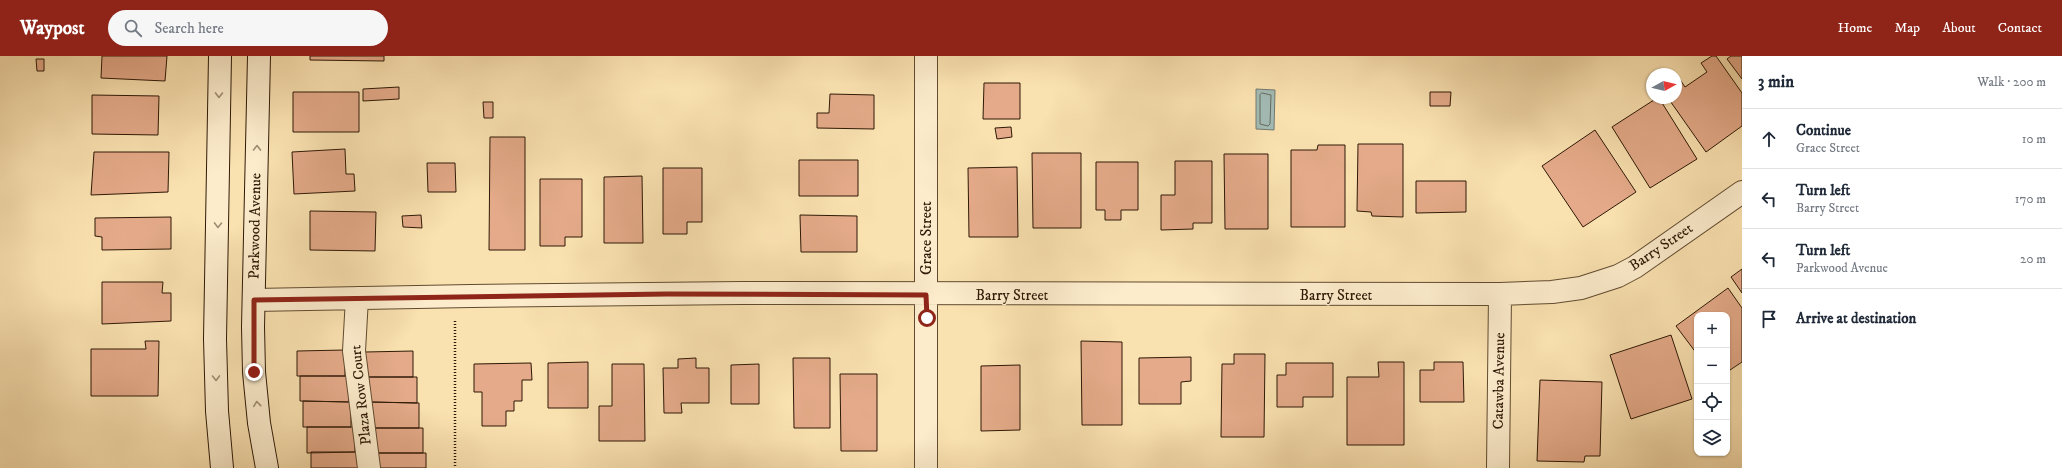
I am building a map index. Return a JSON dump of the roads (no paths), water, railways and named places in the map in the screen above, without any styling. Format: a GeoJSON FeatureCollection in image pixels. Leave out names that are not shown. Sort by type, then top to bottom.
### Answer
{"type":"FeatureCollection","features":[{"type":"Feature","properties":{"kind":"street"},"geometry":{"type":"LineString","coordinates":[[220,56],[215,339],[217,411],[222,468]]}},
{"type":"Feature","properties":{"kind":"street","name":"Parkwood Avenue"},"geometry":{"type":"LineString","coordinates":[[259,56],[254,372],[259,423],[267,468]]}},
{"type":"Feature","properties":{"kind":"street","name":"Grace Street"},"geometry":{"type":"LineString","coordinates":[[926,56],[926,468]]}},
{"type":"Feature","properties":{"kind":"street","name":"Barry Street"},"geometry":{"type":"LineString","coordinates":[[254,300],[730,293],[926,295],[1500,294],[1568,290],[1581,288],[1618,276],[1635,266],[1742,192]]}},
{"type":"Feature","properties":{"kind":"street","name":"Catawba Avenue"},"geometry":{"type":"LineString","coordinates":[[1498,468],[1500,294]]}},
{"type":"Feature","properties":{"kind":"street","name":"Plaza Row Court"},"geometry":{"type":"LineString","coordinates":[[357,298],[354,351],[369,468]]}},
{"type":"Feature","properties":{"kind":"water"},"geometry":{"type":"Polygon","coordinates":[[[1256,89],[1275,90],[1274,130],[1256,129],[1256,89]]]}}]}
